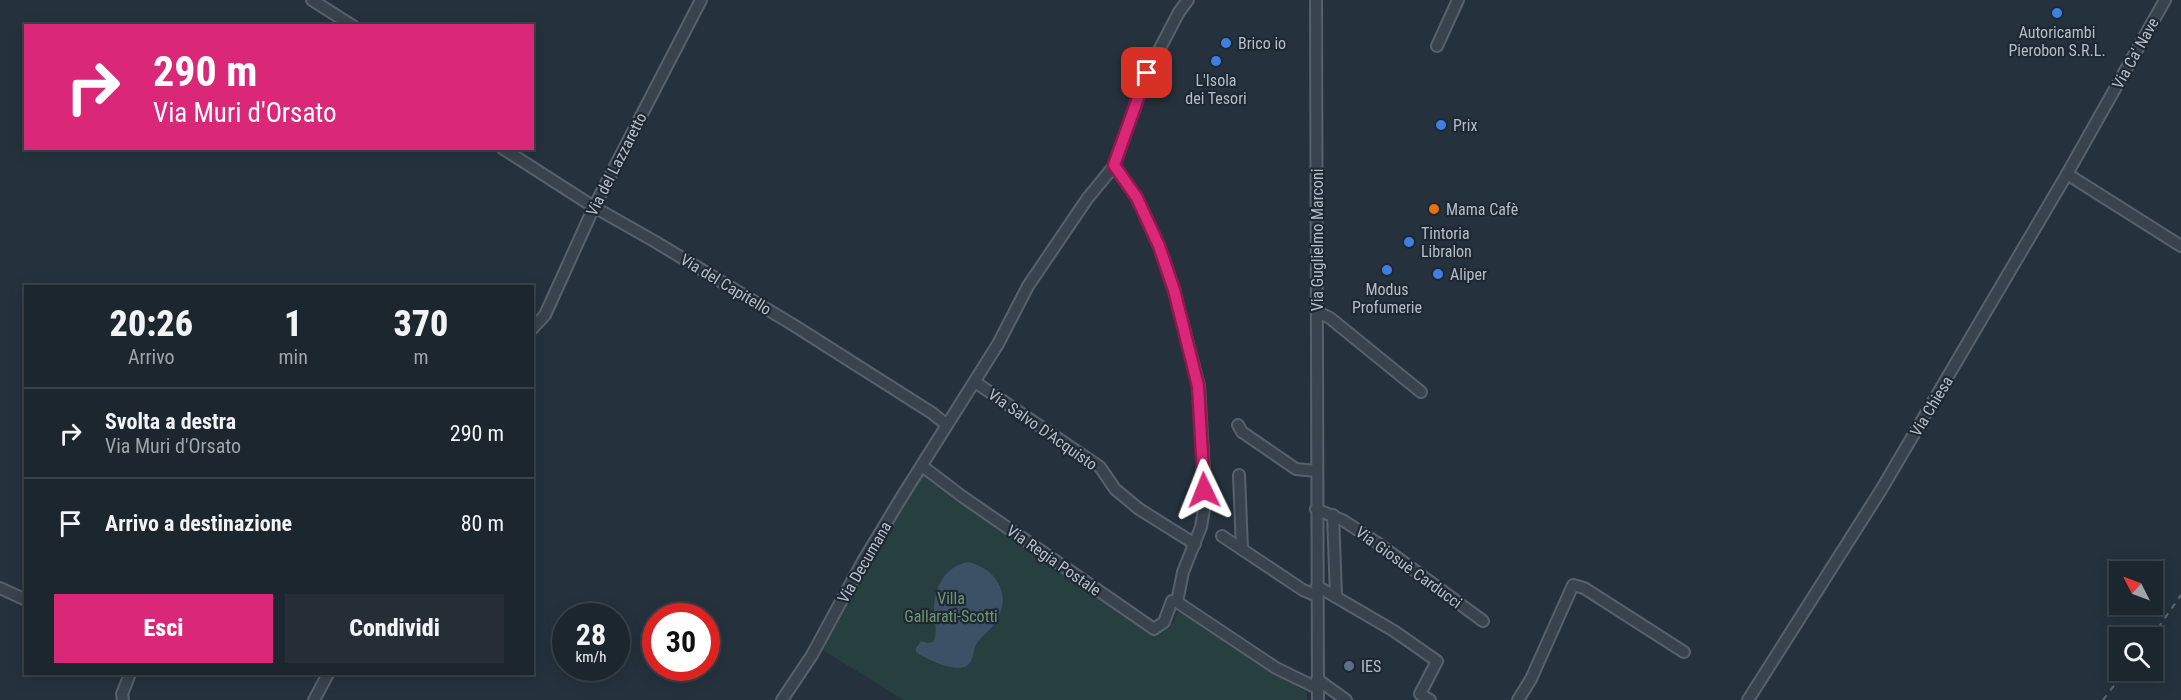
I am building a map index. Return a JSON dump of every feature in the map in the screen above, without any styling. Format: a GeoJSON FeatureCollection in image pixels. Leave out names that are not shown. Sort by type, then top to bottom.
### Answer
{"type":"FeatureCollection","features":[{"type":"Feature","properties":{"kind":"street"},"geometry":{"type":"LineString","coordinates":[[312,0],[350,24]]}},
{"type":"Feature","properties":{"kind":"street","name":"Via del Lazzaretto"},"geometry":{"type":"LineString","coordinates":[[534,327],[545,315],[594,207],[701,0]]}},
{"type":"Feature","properties":{"kind":"street","name":"Via Decumana"},"geometry":{"type":"LineString","coordinates":[[782,700],[812,655],[863,561],[998,344],[1028,286],[1114,165],[1147,73],[1179,12],[1188,0]]}},
{"type":"Feature","properties":{"kind":"street"},"geometry":{"type":"LineString","coordinates":[[1437,46],[1458,0]]}},
{"type":"Feature","properties":{"kind":"street","name":"Via Ca' Nave"},"geometry":{"type":"LineString","coordinates":[[2105,107],[2165,0]]}},
{"type":"Feature","properties":{"kind":"street","name":"Via Guglielmo Marconi"},"geometry":{"type":"LineString","coordinates":[[1316,4],[1318,700]]}},
{"type":"Feature","properties":{"kind":"street","name":"Via Chiesa"},"geometry":{"type":"LineString","coordinates":[[1748,700],[1881,490],[2105,107]]}},
{"type":"Feature","properties":{"kind":"street","name":"Via del Capitello"},"geometry":{"type":"LineString","coordinates":[[505,150],[594,207],[795,326],[914,401],[947,425]]}},
{"type":"Feature","properties":{"kind":"street","name":"Via Regia Postale"},"geometry":{"type":"LineString","coordinates":[[922,466],[1154,629],[1164,622],[1172,601],[1177,602],[1183,572],[1201,527],[1204,509],[1204,471],[1198,386],[1174,290],[1159,246],[1137,198],[1114,165]]}},
{"type":"Feature","properties":{"kind":"street"},"geometry":{"type":"LineString","coordinates":[[2067,174],[2181,246]]}},
{"type":"Feature","properties":{"kind":"street"},"geometry":{"type":"LineString","coordinates":[[1316,311],[1338,325],[1421,392]]}},
{"type":"Feature","properties":{"kind":"street","name":"Via Salvo D'Acquisto"},"geometry":{"type":"LineString","coordinates":[[975,382],[1100,466],[1115,489],[1139,509],[1195,544]]}},
{"type":"Feature","properties":{"kind":"street"},"geometry":{"type":"LineString","coordinates":[[1238,425],[1242,432],[1296,469],[1316,471]]}},
{"type":"Feature","properties":{"kind":"street"},"geometry":{"type":"LineString","coordinates":[[1239,476],[1242,549]]}},
{"type":"Feature","properties":{"kind":"street","name":"Via Giosuè Carducci"},"geometry":{"type":"LineString","coordinates":[[1316,509],[1333,515],[1402,561],[1483,621]]}},
{"type":"Feature","properties":{"kind":"street","name":"Via Giosuè Carducci"},"geometry":{"type":"LineString","coordinates":[[1333,515],[1336,596]]}},
{"type":"Feature","properties":{"kind":"street"},"geometry":{"type":"LineString","coordinates":[[1222,536],[1293,583],[1336,596],[1395,631],[1437,661],[1420,694],[1430,700]]}},
{"type":"Feature","properties":{"kind":"street"},"geometry":{"type":"LineString","coordinates":[[1518,700],[1531,679],[1573,585],[1584,588],[1684,652]]}},
{"type":"Feature","properties":{"kind":"street"},"geometry":{"type":"LineString","coordinates":[[0,588],[24,599]]}},
{"type":"Feature","properties":{"kind":"street"},"geometry":{"type":"LineString","coordinates":[[1177,602],[1276,669],[1317,684],[1346,700]]}},
{"type":"Feature","properties":{"kind":"street"},"geometry":{"type":"LineString","coordinates":[[123,700],[122,694],[130,675]]}},
{"type":"Feature","properties":{"kind":"street"},"geometry":{"type":"LineString","coordinates":[[314,700],[327,675]]}},
{"type":"Feature","properties":{"kind":"green space","name":"Villa Gallarati-Scotti"},"geometry":{"type":"Polygon","coordinates":[[[923,475],[1145,627],[1161,634],[1173,623],[1179,610],[1307,692],[1307,700],[904,700],[821,649],[865,570],[923,475]]]}},
{"type":"Feature","properties":{"kind":"water"},"geometry":{"type":"Polygon","coordinates":[[[968,562],[988,571],[995,578],[1000,587],[1002,606],[993,626],[975,646],[970,663],[964,667],[953,668],[920,655],[916,652],[916,648],[921,641],[927,643],[935,639],[934,604],[942,580],[952,568],[968,562]]]}},
{"type":"Feature","properties":{"kind":"railway"},"geometry":{"type":"LineString","coordinates":[[2159,627],[2181,595]]}},
{"type":"Feature","properties":{"kind":"railway"},"geometry":{"type":"LineString","coordinates":[[2103,700],[2118,681]]}},
{"type":"Feature","properties":{"kind":"place","name":"Autoricambi Pierobon S.R.L."},"geometry":{"type":"Point","coordinates":[2057,13]}},
{"type":"Feature","properties":{"kind":"place","name":"Brico io"},"geometry":{"type":"Point","coordinates":[1226,43]}},
{"type":"Feature","properties":{"kind":"place","name":"L'Isola dei Tesori"},"geometry":{"type":"Point","coordinates":[1216,61]}},
{"type":"Feature","properties":{"kind":"place","name":"Prix"},"geometry":{"type":"Point","coordinates":[1441,125]}},
{"type":"Feature","properties":{"kind":"place","name":"Mama Cafè"},"geometry":{"type":"Point","coordinates":[1434,209]}},
{"type":"Feature","properties":{"kind":"place","name":"Tintoria Libralon"},"geometry":{"type":"Point","coordinates":[1409,242]}},
{"type":"Feature","properties":{"kind":"place","name":"Modus Profumerie"},"geometry":{"type":"Point","coordinates":[1387,270]}},
{"type":"Feature","properties":{"kind":"place","name":"Aliper"},"geometry":{"type":"Point","coordinates":[1438,274]}},
{"type":"Feature","properties":{"kind":"place","name":"IES"},"geometry":{"type":"Point","coordinates":[1349,666]}},
{"type":"Feature","properties":{"kind":"route"},"geometry":{"type":"LineString","coordinates":[[1147,73],[1114,165],[1137,198],[1159,246],[1174,290],[1198,386],[1204,490]]}}]}
